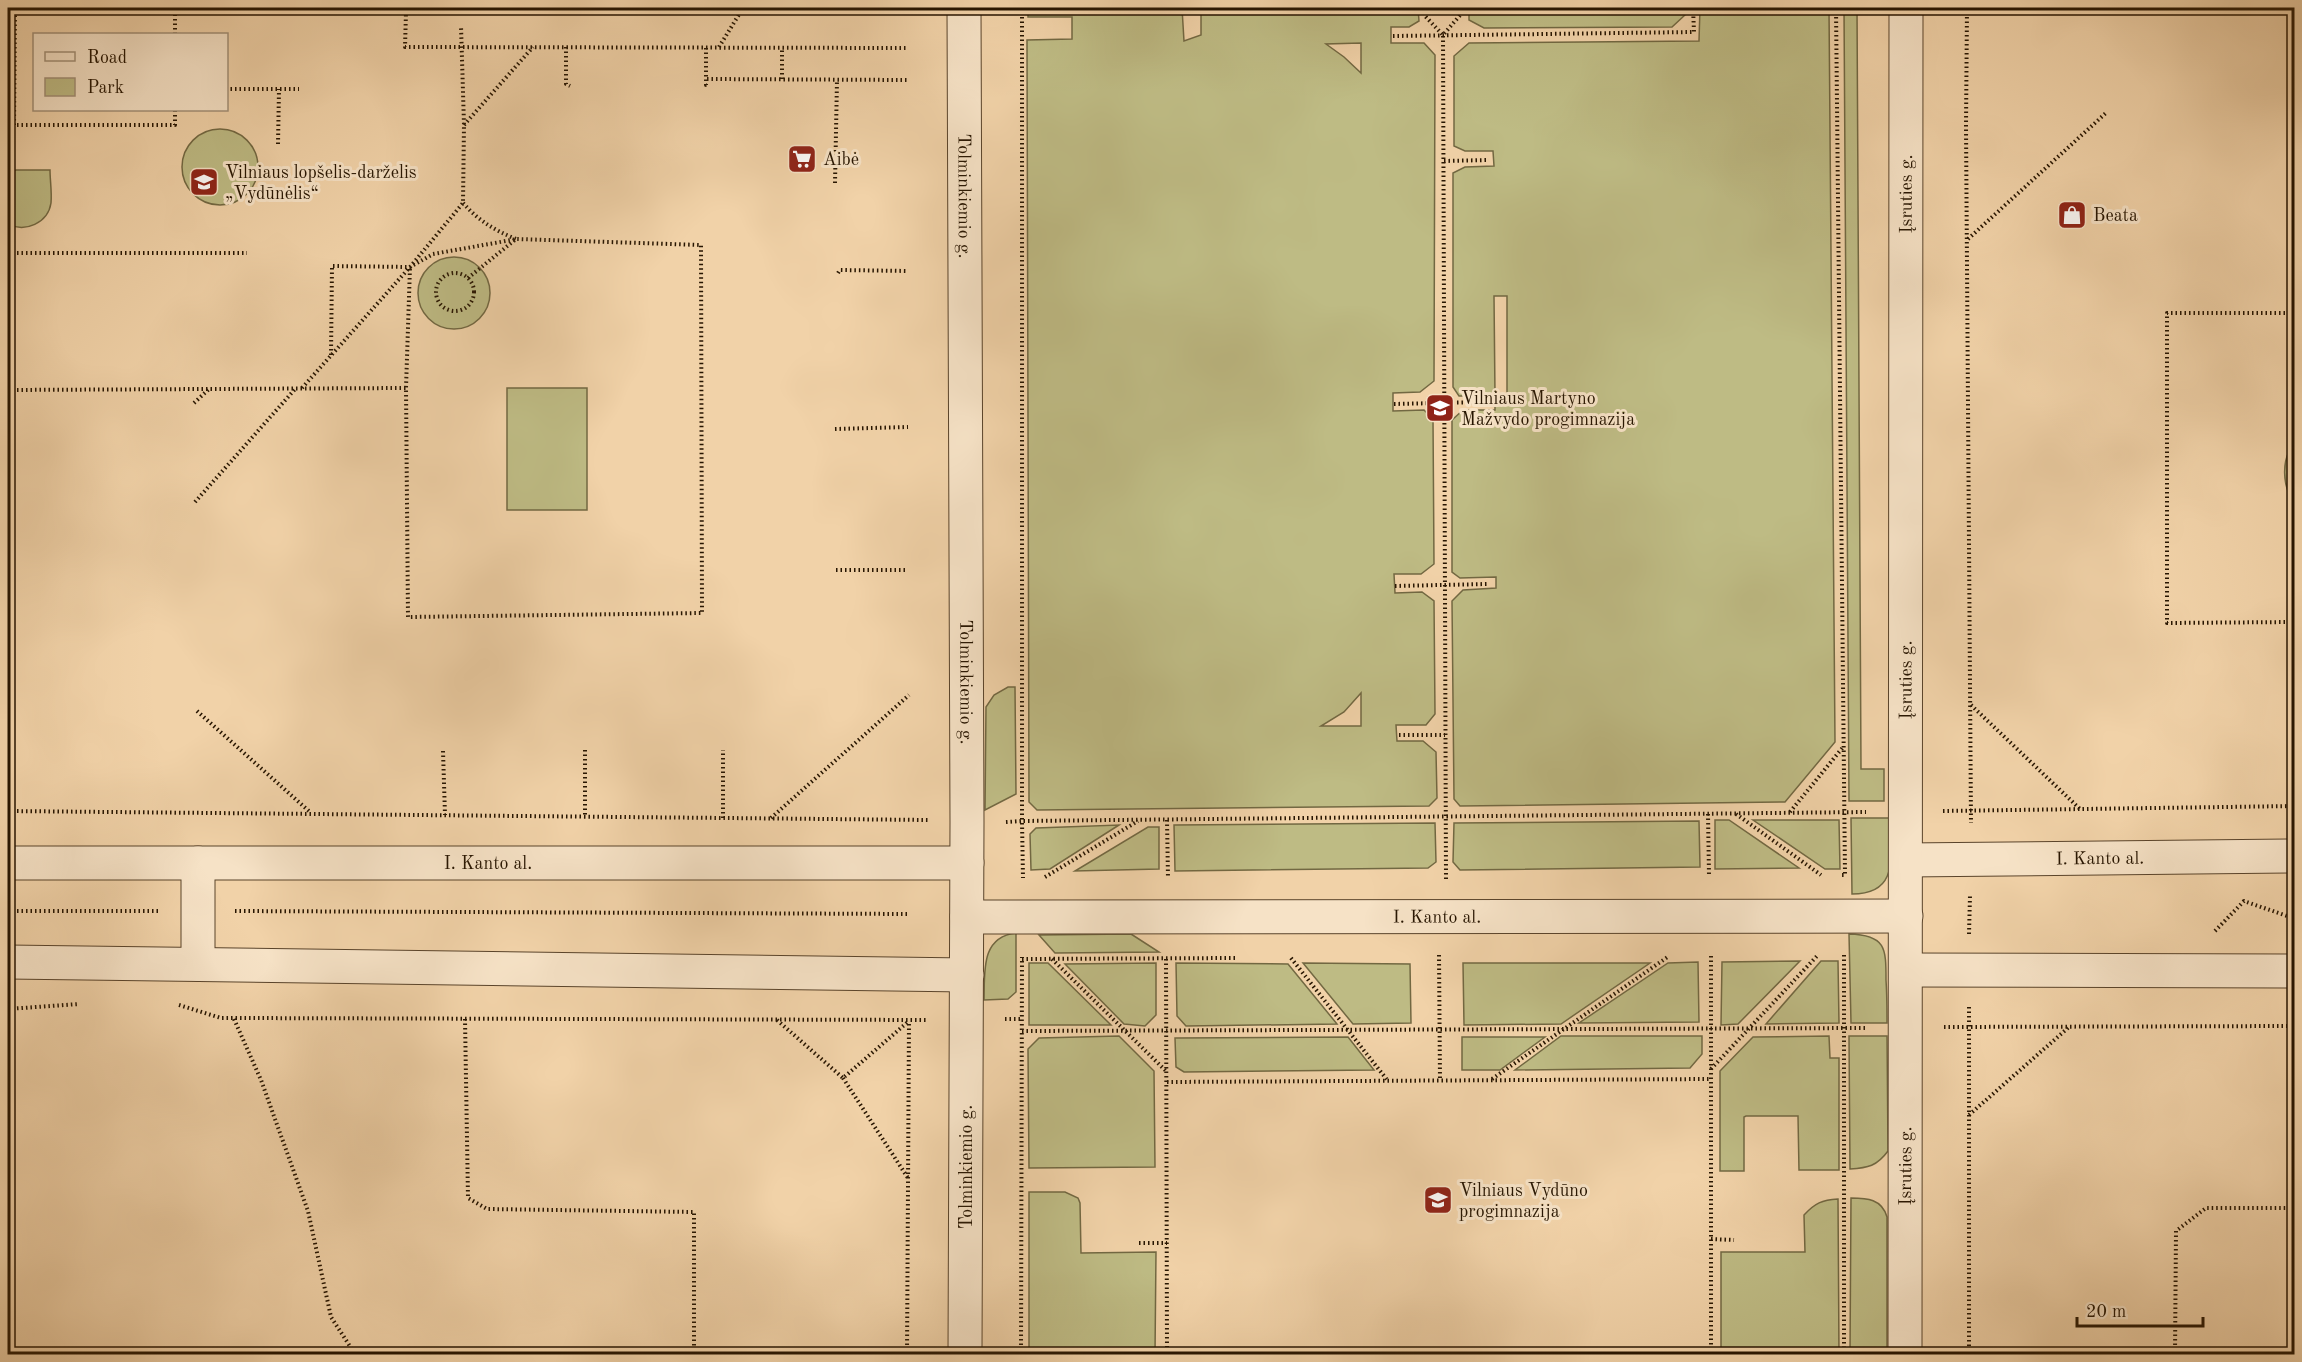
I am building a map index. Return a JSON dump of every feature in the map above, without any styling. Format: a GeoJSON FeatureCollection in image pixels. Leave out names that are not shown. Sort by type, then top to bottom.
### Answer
{"type":"FeatureCollection","features":[{"type":"Feature","properties":{"kind":"street","name":"Tolminkiemio g."},"geometry":{"type":"LineString","coordinates":[[964,8],[968,822],[965,1354]]}},
{"type":"Feature","properties":{"kind":"street","name":"Įsruties g."},"geometry":{"type":"LineString","coordinates":[[1905,1354],[1906,8]]}},
{"type":"Feature","properties":{"kind":"street","name":"I. Kanto al."},"geometry":{"type":"LineString","coordinates":[[1906,860],[2295,856]]}},
{"type":"Feature","properties":{"kind":"street","name":"I. Kanto al."},"geometry":{"type":"LineString","coordinates":[[8,863],[967,863]]}},
{"type":"Feature","properties":{"kind":"street"},"geometry":{"type":"LineString","coordinates":[[198,863],[198,964]]}},
{"type":"Feature","properties":{"kind":"street","name":"I. Kanto al."},"geometry":{"type":"LineString","coordinates":[[967,918],[1022,924],[1906,916]]}},
{"type":"Feature","properties":{"kind":"street"},"geometry":{"type":"LineString","coordinates":[[8,962],[967,975]]}},
{"type":"Feature","properties":{"kind":"street"},"geometry":{"type":"LineString","coordinates":[[1906,970],[2295,971]]}},
{"type":"Feature","properties":{"kind":"path"},"geometry":{"type":"LineString","coordinates":[[8,13],[71,13],[71,8]]}},
{"type":"Feature","properties":{"kind":"path"},"geometry":{"type":"LineString","coordinates":[[719,47],[743,8]]}},
{"type":"Feature","properties":{"kind":"path"},"geometry":{"type":"LineString","coordinates":[[1022,8],[1022,1354]]}},
{"type":"Feature","properties":{"kind":"path"},"geometry":{"type":"LineString","coordinates":[[1425,8],[1425,16],[1443,36]]}},
{"type":"Feature","properties":{"kind":"path"},"geometry":{"type":"LineString","coordinates":[[1458,876],[1446,876],[1443,36],[1462,14],[1462,8]]}},
{"type":"Feature","properties":{"kind":"path"},"geometry":{"type":"LineString","coordinates":[[1393,36],[1694,32],[1694,8]]}},
{"type":"Feature","properties":{"kind":"path"},"geometry":{"type":"LineString","coordinates":[[1836,8],[1845,875],[1837,875]]}},
{"type":"Feature","properties":{"kind":"path"},"geometry":{"type":"LineString","coordinates":[[1967,8],[1971,811],[1969,1354]]}},
{"type":"Feature","properties":{"kind":"path"},"geometry":{"type":"LineString","coordinates":[[175,33],[175,10],[406,12],[405,47],[907,48]]}},
{"type":"Feature","properties":{"kind":"path"},"geometry":{"type":"LineString","coordinates":[[14,125],[15,13]]}},
{"type":"Feature","properties":{"kind":"path"},"geometry":{"type":"LineString","coordinates":[[195,502],[331,356],[463,203],[464,125],[460,26]]}},
{"type":"Feature","properties":{"kind":"path"},"geometry":{"type":"LineString","coordinates":[[464,125],[533,47]]}},
{"type":"Feature","properties":{"kind":"path"},"geometry":{"type":"LineString","coordinates":[[566,47],[566,84],[570,86]]}},
{"type":"Feature","properties":{"kind":"path"},"geometry":{"type":"LineString","coordinates":[[706,48],[706,85],[708,85]]}},
{"type":"Feature","properties":{"kind":"path"},"geometry":{"type":"LineString","coordinates":[[782,48],[782,79]]}},
{"type":"Feature","properties":{"kind":"path"},"geometry":{"type":"LineString","coordinates":[[707,79],[907,80]]}},
{"type":"Feature","properties":{"kind":"path"},"geometry":{"type":"LineString","coordinates":[[835,183],[837,80]]}},
{"type":"Feature","properties":{"kind":"path"},"geometry":{"type":"LineString","coordinates":[[228,89],[298,89]]}},
{"type":"Feature","properties":{"kind":"path"},"geometry":{"type":"LineString","coordinates":[[278,144],[279,89]]}},
{"type":"Feature","properties":{"kind":"path"},"geometry":{"type":"LineString","coordinates":[[8,125],[175,125],[175,111]]}},
{"type":"Feature","properties":{"kind":"path"},"geometry":{"type":"LineString","coordinates":[[1967,240],[2107,112]]}},
{"type":"Feature","properties":{"kind":"path"},"geometry":{"type":"LineString","coordinates":[[1444,161],[1489,160]]}},
{"type":"Feature","properties":{"kind":"path"},"geometry":{"type":"LineString","coordinates":[[463,203],[478,219],[495,230],[517,239]]}},
{"type":"Feature","properties":{"kind":"path"},"geometry":{"type":"LineString","coordinates":[[468,278],[517,239]]}},
{"type":"Feature","properties":{"kind":"path"},"geometry":{"type":"LineString","coordinates":[[331,356],[332,266],[410,267],[433,254],[517,239],[701,245],[702,613],[408,617],[406,388],[410,267]]}},
{"type":"Feature","properties":{"kind":"path"},"geometry":{"type":"LineString","coordinates":[[8,253],[247,253]]}},
{"type":"Feature","properties":{"kind":"path"},"geometry":{"type":"LineString","coordinates":[[838,273],[840,270],[908,271]]}},
{"type":"Feature","properties":{"kind":"path"},"geometry":{"type":"LineString","coordinates":[[459,273],[468,278],[474,286],[474,296],[470,306],[451,311],[442,306],[436,298],[436,288],[441,279],[449,274],[459,273]]}},
{"type":"Feature","properties":{"kind":"path"},"geometry":{"type":"LineString","coordinates":[[2295,313],[2167,313],[2167,622],[2295,622]]}},
{"type":"Feature","properties":{"kind":"path"},"geometry":{"type":"LineString","coordinates":[[194,403],[209,388]]}},
{"type":"Feature","properties":{"kind":"path"},"geometry":{"type":"LineString","coordinates":[[8,390],[406,388]]}},
{"type":"Feature","properties":{"kind":"path"},"geometry":{"type":"LineString","coordinates":[[1394,404],[1485,402]]}},
{"type":"Feature","properties":{"kind":"path"},"geometry":{"type":"LineString","coordinates":[[835,429],[908,427]]}},
{"type":"Feature","properties":{"kind":"path"},"geometry":{"type":"LineString","coordinates":[[836,570],[908,570]]}},
{"type":"Feature","properties":{"kind":"path"},"geometry":{"type":"LineString","coordinates":[[1395,586],[1487,584]]}},
{"type":"Feature","properties":{"kind":"path"},"geometry":{"type":"LineString","coordinates":[[771,818],[909,695]]}},
{"type":"Feature","properties":{"kind":"path"},"geometry":{"type":"LineString","coordinates":[[1970,705],[2079,809]]}},
{"type":"Feature","properties":{"kind":"path"},"geometry":{"type":"LineString","coordinates":[[197,711],[311,813]]}},
{"type":"Feature","properties":{"kind":"path"},"geometry":{"type":"LineString","coordinates":[[1399,735],[1445,735]]}},
{"type":"Feature","properties":{"kind":"path"},"geometry":{"type":"LineString","coordinates":[[1789,812],[1844,746]]}},
{"type":"Feature","properties":{"kind":"path"},"geometry":{"type":"LineString","coordinates":[[443,750],[445,815]]}},
{"type":"Feature","properties":{"kind":"path"},"geometry":{"type":"LineString","coordinates":[[585,750],[585,816]]}},
{"type":"Feature","properties":{"kind":"path"},"geometry":{"type":"LineString","coordinates":[[723,750],[723,818]]}},
{"type":"Feature","properties":{"kind":"path"},"geometry":{"type":"LineString","coordinates":[[8,811],[1022,822],[2295,806]]}},
{"type":"Feature","properties":{"kind":"path"},"geometry":{"type":"LineString","coordinates":[[1708,814],[1710,875]]}},
{"type":"Feature","properties":{"kind":"path"},"geometry":{"type":"LineString","coordinates":[[1735,814],[1821,875]]}},
{"type":"Feature","properties":{"kind":"path"},"geometry":{"type":"LineString","coordinates":[[1055,878],[1044,878],[1139,820]]}},
{"type":"Feature","properties":{"kind":"path"},"geometry":{"type":"LineString","coordinates":[[1167,820],[1168,878]]}},
{"type":"Feature","properties":{"kind":"path"},"geometry":{"type":"LineString","coordinates":[[1698,875],[1721,875]]}},
{"type":"Feature","properties":{"kind":"path"},"geometry":{"type":"LineString","coordinates":[[1810,875],[1829,875]]}},
{"type":"Feature","properties":{"kind":"path"},"geometry":{"type":"LineString","coordinates":[[1022,878],[1033,878]]}},
{"type":"Feature","properties":{"kind":"path"},"geometry":{"type":"LineString","coordinates":[[1157,878],[1180,878]]}},
{"type":"Feature","properties":{"kind":"path"},"geometry":{"type":"LineString","coordinates":[[2208,971],[2208,938],[2244,902],[2287,916],[2295,916]]}},
{"type":"Feature","properties":{"kind":"path"},"geometry":{"type":"LineString","coordinates":[[8,911],[909,914]]}},
{"type":"Feature","properties":{"kind":"path"},"geometry":{"type":"LineString","coordinates":[[1022,924],[1167,1072]]}},
{"type":"Feature","properties":{"kind":"path"},"geometry":{"type":"LineString","coordinates":[[1844,955],[1844,1354]]}},
{"type":"Feature","properties":{"kind":"path"},"geometry":{"type":"LineString","coordinates":[[1490,1080],[1669,956]]}},
{"type":"Feature","properties":{"kind":"path"},"geometry":{"type":"LineString","coordinates":[[1710,956],[1711,1354]]}},
{"type":"Feature","properties":{"kind":"path"},"geometry":{"type":"LineString","coordinates":[[1710,1070],[1817,956]]}},
{"type":"Feature","properties":{"kind":"path"},"geometry":{"type":"LineString","coordinates":[[1439,957],[1440,1080]]}},
{"type":"Feature","properties":{"kind":"path"},"geometry":{"type":"LineString","coordinates":[[1291,958],[1388,1081]]}},
{"type":"Feature","properties":{"kind":"path"},"geometry":{"type":"LineString","coordinates":[[1166,959],[1167,1354]]}},
{"type":"Feature","properties":{"kind":"path"},"geometry":{"type":"LineString","coordinates":[[174,1003],[221,1018],[909,1021]]}},
{"type":"Feature","properties":{"kind":"path"},"geometry":{"type":"LineString","coordinates":[[8,1009],[88,1004]]}},
{"type":"Feature","properties":{"kind":"path"},"geometry":{"type":"LineString","coordinates":[[234,1018],[261,1080],[308,1211],[330,1317],[355,1354]]}},
{"type":"Feature","properties":{"kind":"path"},"geometry":{"type":"LineString","coordinates":[[465,1018],[468,1198],[487,1209],[694,1212],[694,1354]]}},
{"type":"Feature","properties":{"kind":"path"},"geometry":{"type":"LineString","coordinates":[[777,1020],[843,1078],[908,1179]]}},
{"type":"Feature","properties":{"kind":"path"},"geometry":{"type":"LineString","coordinates":[[843,1078],[909,1021]]}},
{"type":"Feature","properties":{"kind":"path"},"geometry":{"type":"LineString","coordinates":[[907,1354],[909,1021]]}},
{"type":"Feature","properties":{"kind":"path"},"geometry":{"type":"LineString","coordinates":[[1022,1031],[2295,1026]]}},
{"type":"Feature","properties":{"kind":"path"},"geometry":{"type":"LineString","coordinates":[[1969,1115],[2069,1027]]}},
{"type":"Feature","properties":{"kind":"path"},"geometry":{"type":"LineString","coordinates":[[1167,1082],[1711,1079]]}},
{"type":"Feature","properties":{"kind":"path"},"geometry":{"type":"LineString","coordinates":[[2175,1354],[2176,1231],[2206,1208],[2295,1209]]}},
{"type":"Feature","properties":{"kind":"path"},"geometry":{"type":"LineString","coordinates":[[1711,1239],[1734,1240]]}},
{"type":"Feature","properties":{"kind":"path"},"geometry":{"type":"LineString","coordinates":[[1139,1243],[1167,1242]]}},
{"type":"Feature","properties":{"kind":"green space"},"geometry":{"type":"Polygon","coordinates":[[[1028,8],[1182,8],[1184,41],[1201,35],[1201,8],[1418,8],[1419,21],[1409,27],[1391,27],[1391,43],[1424,43],[1435,55],[1434,381],[1420,392],[1393,393],[1393,411],[1424,410],[1433,419],[1434,564],[1421,574],[1394,574],[1395,593],[1422,592],[1434,601],[1435,714],[1426,725],[1396,725],[1397,741],[1423,741],[1436,752],[1437,798],[1429,806],[1037,810],[1029,802],[1027,40],[1072,39],[1072,17],[1028,17],[1028,8]],[[1361,43],[1326,44],[1361,73],[1361,43]],[[1361,693],[1344,712],[1321,726],[1361,726],[1361,693]]]}},
{"type":"Feature","properties":{"kind":"green space"},"geometry":{"type":"Polygon","coordinates":[[[1469,8],[1685,8],[1685,15],[1672,27],[1484,28],[1469,20],[1469,8]]]}},
{"type":"Feature","properties":{"kind":"green space"},"geometry":{"type":"Polygon","coordinates":[[[1700,8],[1829,8],[1835,742],[1785,802],[1460,806],[1454,799],[1452,601],[1463,590],[1496,588],[1496,577],[1460,578],[1452,572],[1452,420],[1463,410],[1495,410],[1495,396],[1459,396],[1453,387],[1453,173],[1465,167],[1494,166],[1493,151],[1465,151],[1454,146],[1454,56],[1469,43],[1699,41],[1700,8]],[[1494,296],[1495,395],[1507,395],[1507,296],[1494,296]]]}},
{"type":"Feature","properties":{"kind":"green space"},"geometry":{"type":"Polygon","coordinates":[[[1844,8],[1857,8],[1861,769],[1884,769],[1884,801],[1849,801],[1844,8]]]}},
{"type":"Feature","properties":{"kind":"green space"},"geometry":{"type":"Polygon","coordinates":[[[220,129],[234,132],[247,140],[255,153],[258,167],[255,181],[247,194],[234,202],[220,205],[206,202],[193,194],[185,181],[182,167],[185,153],[193,140],[206,132],[220,129]]]}},
{"type":"Feature","properties":{"kind":"green space"},"geometry":{"type":"Polygon","coordinates":[[[16,170],[50,170],[51,203],[49,210],[41,221],[28,227],[15,227],[8,224],[8,173],[16,170]]]}},
{"type":"Feature","properties":{"kind":"green space"},"geometry":{"type":"Polygon","coordinates":[[[454,257],[474,263],[484,273],[490,293],[484,313],[474,323],[454,329],[434,323],[424,313],[418,293],[424,273],[434,263],[454,257]]]}},
{"type":"Feature","properties":{"kind":"green space"},"geometry":{"type":"Polygon","coordinates":[[[507,388],[587,388],[587,510],[507,510],[507,388]]]}},
{"type":"Feature","properties":{"kind":"green space"},"geometry":{"type":"Polygon","coordinates":[[[2294,444],[2294,502],[2285,481],[2285,465],[2294,444]]]}},
{"type":"Feature","properties":{"kind":"green space"},"geometry":{"type":"Polygon","coordinates":[[[1008,687],[1015,687],[1016,794],[985,810],[986,707],[994,695],[1008,687]]]}},
{"type":"Feature","properties":{"kind":"green space"},"geometry":{"type":"Polygon","coordinates":[[[1851,818],[1890,818],[1891,858],[1886,879],[1879,887],[1868,892],[1852,894],[1851,818]]]}},
{"type":"Feature","properties":{"kind":"green space"},"geometry":{"type":"Polygon","coordinates":[[[1715,820],[1729,820],[1799,868],[1715,869],[1715,820]]]}},
{"type":"Feature","properties":{"kind":"green space"},"geometry":{"type":"Polygon","coordinates":[[[1753,820],[1839,820],[1840,869],[1825,869],[1753,820]]]}},
{"type":"Feature","properties":{"kind":"green space"},"geometry":{"type":"Polygon","coordinates":[[[1699,821],[1700,867],[1460,870],[1453,862],[1454,823],[1699,821]]]}},
{"type":"Feature","properties":{"kind":"green space"},"geometry":{"type":"Polygon","coordinates":[[[1435,823],[1436,862],[1428,868],[1175,871],[1174,825],[1435,823]]]}},
{"type":"Feature","properties":{"kind":"green space"},"geometry":{"type":"Polygon","coordinates":[[[1119,825],[1050,869],[1031,870],[1030,834],[1036,828],[1119,825]]]}},
{"type":"Feature","properties":{"kind":"green space"},"geometry":{"type":"Polygon","coordinates":[[[1148,827],[1159,827],[1159,869],[1075,871],[1148,827]]]}},
{"type":"Feature","properties":{"kind":"green space"},"geometry":{"type":"Polygon","coordinates":[[[1016,933],[1016,992],[1008,999],[984,1000],[985,968],[990,949],[1004,936],[1016,933]]]}},
{"type":"Feature","properties":{"kind":"green space"},"geometry":{"type":"Polygon","coordinates":[[[1131,934],[1159,952],[1055,953],[1039,935],[1131,934]]]}},
{"type":"Feature","properties":{"kind":"green space"},"geometry":{"type":"Polygon","coordinates":[[[1849,934],[1870,937],[1881,945],[1884,952],[1887,1023],[1851,1023],[1849,934]]]}},
{"type":"Feature","properties":{"kind":"green space"},"geometry":{"type":"Polygon","coordinates":[[[1800,961],[1738,1024],[1721,1025],[1722,962],[1800,961]]]}},
{"type":"Feature","properties":{"kind":"green space"},"geometry":{"type":"Polygon","coordinates":[[[1821,961],[1838,961],[1839,1023],[1766,1024],[1821,961]]]}},
{"type":"Feature","properties":{"kind":"green space"},"geometry":{"type":"Polygon","coordinates":[[[1698,962],[1699,1022],[1579,1023],[1668,963],[1698,962]]]}},
{"type":"Feature","properties":{"kind":"green space"},"geometry":{"type":"Polygon","coordinates":[[[1029,963],[1048,963],[1111,1025],[1029,1025],[1029,963]]]}},
{"type":"Feature","properties":{"kind":"green space"},"geometry":{"type":"Polygon","coordinates":[[[1156,963],[1156,1015],[1145,1026],[1124,1024],[1065,964],[1156,963]]]}},
{"type":"Feature","properties":{"kind":"green space"},"geometry":{"type":"Polygon","coordinates":[[[1176,963],[1288,964],[1337,1024],[1186,1026],[1177,1016],[1176,963]]]}},
{"type":"Feature","properties":{"kind":"green space"},"geometry":{"type":"Polygon","coordinates":[[[1303,963],[1410,964],[1411,1023],[1353,1024],[1303,963]]]}},
{"type":"Feature","properties":{"kind":"green space"},"geometry":{"type":"Polygon","coordinates":[[[1463,963],[1650,963],[1561,1024],[1464,1025],[1463,963]]]}},
{"type":"Feature","properties":{"kind":"green space"},"geometry":{"type":"Polygon","coordinates":[[[1119,1036],[1154,1071],[1155,1167],[1029,1168],[1028,1049],[1039,1038],[1119,1036]]]}},
{"type":"Feature","properties":{"kind":"green space"},"geometry":{"type":"Polygon","coordinates":[[[1561,1036],[1702,1036],[1702,1054],[1690,1068],[1515,1070],[1561,1036]]]}},
{"type":"Feature","properties":{"kind":"green space"},"geometry":{"type":"Polygon","coordinates":[[[1829,1036],[1830,1058],[1839,1058],[1839,1170],[1799,1170],[1798,1116],[1746,1116],[1744,1117],[1744,1171],[1720,1171],[1720,1071],[1753,1037],[1829,1036]]]}},
{"type":"Feature","properties":{"kind":"green space"},"geometry":{"type":"Polygon","coordinates":[[[1849,1036],[1887,1036],[1888,1151],[1872,1165],[1850,1169],[1849,1036]]]}},
{"type":"Feature","properties":{"kind":"green space"},"geometry":{"type":"Polygon","coordinates":[[[1348,1037],[1374,1070],[1184,1072],[1176,1067],[1175,1038],[1348,1037]]]}},
{"type":"Feature","properties":{"kind":"green space"},"geometry":{"type":"Polygon","coordinates":[[[1462,1037],[1545,1037],[1500,1070],[1462,1070],[1462,1037]]]}},
{"type":"Feature","properties":{"kind":"green space"},"geometry":{"type":"Polygon","coordinates":[[[1029,1192],[1065,1192],[1078,1198],[1081,1253],[1156,1252],[1155,1354],[1029,1354],[1029,1192]]]}},
{"type":"Feature","properties":{"kind":"green space"},"geometry":{"type":"Polygon","coordinates":[[[1851,1198],[1868,1199],[1878,1203],[1887,1217],[1887,1354],[1850,1354],[1851,1198]]]}},
{"type":"Feature","properties":{"kind":"green space"},"geometry":{"type":"Polygon","coordinates":[[[1838,1199],[1839,1354],[1721,1354],[1721,1252],[1805,1252],[1804,1215],[1819,1203],[1838,1199]]]}},
{"type":"Feature","properties":{"kind":"green space"},"geometry":{"type":"Polygon","coordinates":[[[492,1350],[589,1351],[589,1354],[492,1354],[492,1350]]]}},
{"type":"Feature","properties":{"kind":"place","name":"Aibė"},"geometry":{"type":"Point","coordinates":[802,159]}},
{"type":"Feature","properties":{"kind":"place","name":"Vilniaus lopšelis-darželis „Vydūnėlis“"},"geometry":{"type":"Point","coordinates":[204,182]}},
{"type":"Feature","properties":{"kind":"place","name":"Beata"},"geometry":{"type":"Point","coordinates":[2072,215]}},
{"type":"Feature","properties":{"kind":"place","name":"Vilniaus Martyno Mažvydo progimnazija"},"geometry":{"type":"Point","coordinates":[1440,408]}},
{"type":"Feature","properties":{"kind":"place","name":"Vilniaus Vydūno progimnazija"},"geometry":{"type":"Point","coordinates":[1438,1200]}}]}
